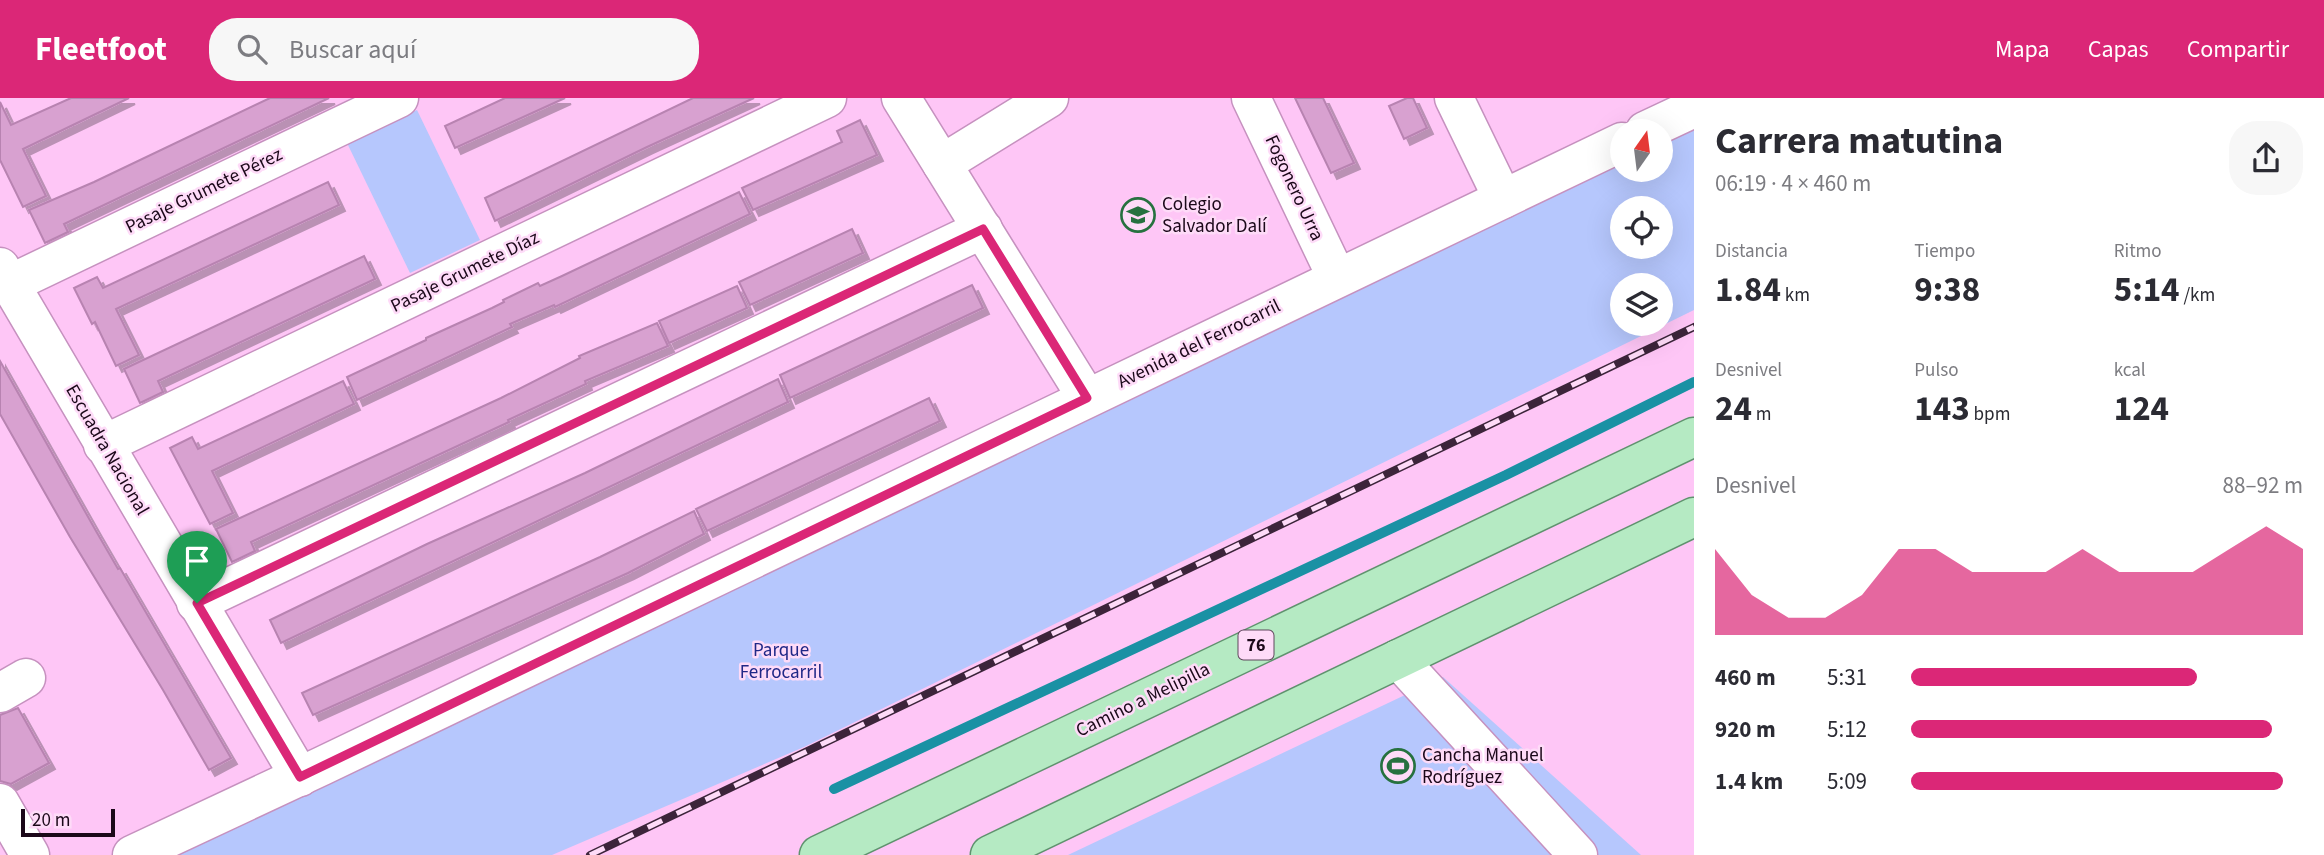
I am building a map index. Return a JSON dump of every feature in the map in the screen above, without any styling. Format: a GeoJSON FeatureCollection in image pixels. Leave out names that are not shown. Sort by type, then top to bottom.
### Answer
{"type":"FeatureCollection","features":[{"type":"Feature","properties":{"kind":"main road","name":"Camino a Melipilla"},"geometry":{"type":"LineString","coordinates":[[819,855],[1694,437]]}},
{"type":"Feature","properties":{"kind":"main road"},"geometry":{"type":"LineString","coordinates":[[990,855],[1694,517]]}},
{"type":"Feature","properties":{"kind":"street","name":"Pasaje Grumete Pérez"},"geometry":{"type":"LineString","coordinates":[[5,276],[398,98]]}},
{"type":"Feature","properties":{"kind":"street","name":"Pasaje Grumete Díaz"},"geometry":{"type":"LineString","coordinates":[[103,446],[827,98]]}},
{"type":"Feature","properties":{"kind":"street"},"geometry":{"type":"LineString","coordinates":[[901,98],[1087,398]]}},
{"type":"Feature","properties":{"kind":"street"},"geometry":{"type":"LineString","coordinates":[[942,164],[1049,98]]}},
{"type":"Feature","properties":{"kind":"street","name":"Fogonero Urra"},"geometry":{"type":"LineString","coordinates":[[1251,98],[1337,278]]}},
{"type":"Feature","properties":{"kind":"street"},"geometry":{"type":"LineString","coordinates":[[1454,98],[1503,199]]}},
{"type":"Feature","properties":{"kind":"street","name":"Avenida del Ferrocarril"},"geometry":{"type":"LineString","coordinates":[[132,855],[300,777],[1610,148]]}},
{"type":"Feature","properties":{"kind":"street"},"geometry":{"type":"LineString","coordinates":[[197,603],[983,229]]}},
{"type":"Feature","properties":{"kind":"street","name":"Escuadra Nacional"},"geometry":{"type":"LineString","coordinates":[[5,276],[300,777]]}},
{"type":"Feature","properties":{"kind":"street"},"geometry":{"type":"LineString","coordinates":[[1398,659],[1578,855]]}},
{"type":"Feature","properties":{"kind":"street"},"geometry":{"type":"LineString","coordinates":[[0,803],[30,855]]}},
{"type":"Feature","properties":{"kind":"green space"},"geometry":{"type":"Polygon","coordinates":[[[417,110],[480,240],[410,273],[347,143],[417,110]]]}},
{"type":"Feature","properties":{"kind":"green space","name":"Parque Ferrocarril"},"geometry":{"type":"Polygon","coordinates":[[[1694,127],[1694,310],[1673,320],[1673,273],[1610,273],[1610,336],[1641,336],[804,747],[552,855],[171,855],[1610,167],[1610,182],[1673,182],[1673,137],[1694,127]]]}},
{"type":"Feature","properties":{"kind":"green space","name":"Cancha Manuel Rodríguez"},"geometry":{"type":"Polygon","coordinates":[[[1443,677],[1641,855],[1068,855],[1443,677]]]}},
{"type":"Feature","properties":{"kind":"building"},"geometry":{"type":"Polygon","coordinates":[[[71,98],[129,98],[23,149],[46,196],[23,207],[0,160],[0,102],[11,125],[71,98]]]}},
{"type":"Feature","properties":{"kind":"building"},"geometry":{"type":"Polygon","coordinates":[[[270,98],[329,98],[64,224],[68,232],[45,243],[29,210],[270,98]]]}},
{"type":"Feature","properties":{"kind":"building"},"geometry":{"type":"Polygon","coordinates":[[[505,98],[565,98],[455,148],[445,126],[505,98]]]}},
{"type":"Feature","properties":{"kind":"building"},"geometry":{"type":"Polygon","coordinates":[[[693,98],[754,98],[495,221],[485,198],[693,98]]]}},
{"type":"Feature","properties":{"kind":"building"},"geometry":{"type":"Polygon","coordinates":[[[1295,98],[1323,98],[1354,163],[1331,173],[1295,98]]]}},
{"type":"Feature","properties":{"kind":"building"},"geometry":{"type":"Polygon","coordinates":[[[1413,98],[1427,128],[1404,139],[1389,106],[1413,98]]]}},
{"type":"Feature","properties":{"kind":"building"},"geometry":{"type":"Polygon","coordinates":[[[860,120],[877,155],[753,210],[742,188],[842,142],[837,131],[860,120]]]}},
{"type":"Feature","properties":{"kind":"building"},"geometry":{"type":"Polygon","coordinates":[[[328,182],[339,205],[116,309],[139,355],[116,366],[95,322],[92,324],[74,288],[97,277],[103,288],[328,182]]]}},
{"type":"Feature","properties":{"kind":"building"},"geometry":{"type":"Polygon","coordinates":[[[739,192],[750,214],[555,307],[554,305],[510,324],[512,327],[357,400],[347,377],[492,308],[538,283],[540,286],[739,192]]]}},
{"type":"Feature","properties":{"kind":"building"},"geometry":{"type":"Polygon","coordinates":[[[852,229],[863,253],[750,305],[739,282],[852,229]]]}},
{"type":"Feature","properties":{"kind":"building"},"geometry":{"type":"Polygon","coordinates":[[[364,256],[375,279],[158,381],[163,392],[140,403],[124,369],[364,256]]]}},
{"type":"Feature","properties":{"kind":"building"},"geometry":{"type":"Polygon","coordinates":[[[972,285],[983,308],[790,398],[780,375],[972,285]]]}},
{"type":"Feature","properties":{"kind":"building"},"geometry":{"type":"Polygon","coordinates":[[[737,286],[747,308],[669,343],[659,321],[737,286]]]}},
{"type":"Feature","properties":{"kind":"building"},"geometry":{"type":"Polygon","coordinates":[[[657,323],[668,346],[585,381],[586,384],[508,420],[509,422],[251,542],[255,551],[232,562],[216,529],[501,398],[580,358],[579,356],[657,323]]]}},
{"type":"Feature","properties":{"kind":"building"},"geometry":{"type":"Polygon","coordinates":[[[0,361],[118,569],[120,568],[231,758],[209,770],[70,537],[0,414],[0,361]]]}},
{"type":"Feature","properties":{"kind":"building"},"geometry":{"type":"Polygon","coordinates":[[[778,379],[788,402],[281,643],[270,620],[427,544],[585,473],[778,379]]]}},
{"type":"Feature","properties":{"kind":"building"},"geometry":{"type":"Polygon","coordinates":[[[343,381],[354,404],[212,471],[233,513],[210,524],[170,448],[192,437],[198,449],[343,381]]]}},
{"type":"Feature","properties":{"kind":"building"},"geometry":{"type":"Polygon","coordinates":[[[929,398],[940,421],[707,531],[696,509],[929,398]]]}},
{"type":"Feature","properties":{"kind":"building"},"geometry":{"type":"Polygon","coordinates":[[[694,511],[704,534],[628,573],[313,715],[302,693],[600,557],[694,511]]]}},
{"type":"Feature","properties":{"kind":"building"},"geometry":{"type":"Polygon","coordinates":[[[18,708],[49,763],[11,784],[0,781],[0,715],[18,708]]]}},
{"type":"Feature","properties":{"kind":"waterway"},"geometry":{"type":"LineString","coordinates":[[834,789],[1506,475],[1694,382]]}},
{"type":"Feature","properties":{"kind":"railway"},"geometry":{"type":"LineString","coordinates":[[590,855],[1694,327]]}},
{"type":"Feature","properties":{"kind":"place","name":"Colegio Salvador Dalí"},"geometry":{"type":"Point","coordinates":[1138,215]}},
{"type":"Feature","properties":{"kind":"place","name":"Cancha Manuel Rodríguez"},"geometry":{"type":"Point","coordinates":[1398,766]}},
{"type":"Feature","properties":{"kind":"route"},"geometry":{"type":"LineString","coordinates":[[983,229],[1087,398],[300,777],[197,603],[983,229]]}}]}
